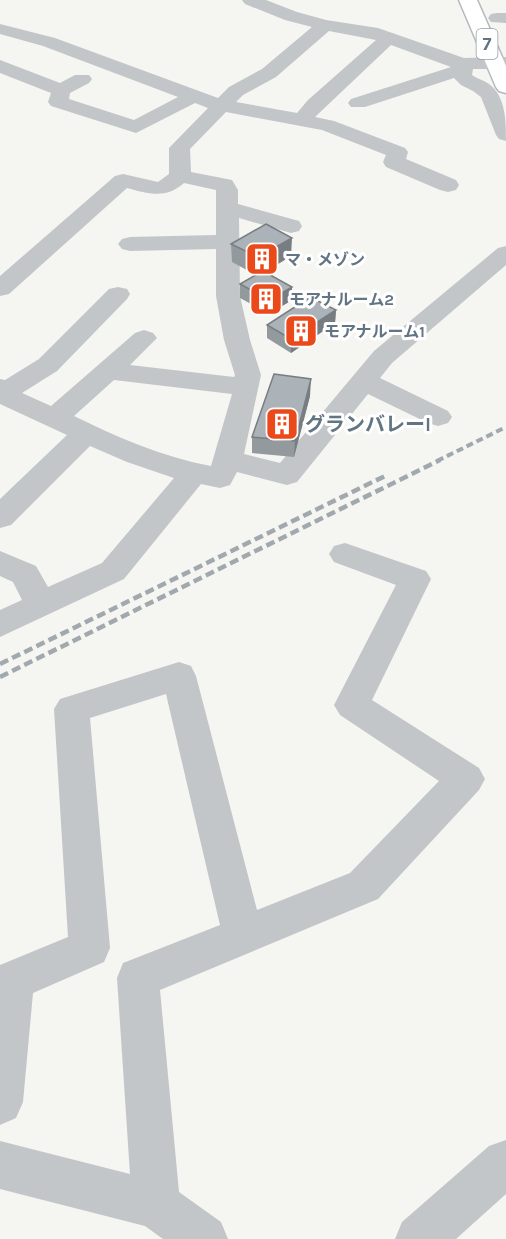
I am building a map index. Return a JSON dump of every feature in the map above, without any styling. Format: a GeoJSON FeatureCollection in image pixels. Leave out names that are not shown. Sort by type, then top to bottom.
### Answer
{"type":"FeatureCollection","features":[{"type":"Feature","properties":{"kind":"main road","name":"7"},"geometry":{"type":"LineString","coordinates":[[468,0],[501,63],[506,87]]}},
{"type":"Feature","properties":{"kind":"main road","name":"7"},"geometry":{"type":"LineString","coordinates":[[489,0],[501,18],[506,38]]}},
{"type":"Feature","properties":{"kind":"street"},"geometry":{"type":"LineString","coordinates":[[251,0],[291,16],[325,25],[372,32],[463,66]]}},
{"type":"Feature","properties":{"kind":"street"},"geometry":{"type":"LineString","coordinates":[[0,289],[123,181],[160,190],[167,188],[180,176],[179,148],[220,105],[236,91],[268,73],[325,25]]}},
{"type":"Feature","properties":{"kind":"street"},"geometry":{"type":"LineString","coordinates":[[0,29],[49,42],[220,105],[327,125],[398,152],[394,162],[448,185]]}},
{"type":"Feature","properties":{"kind":"street"},"geometry":{"type":"LineString","coordinates":[[302,120],[315,104],[389,38]]}},
{"type":"Feature","properties":{"kind":"street"},"geometry":{"type":"LineString","coordinates":[[358,103],[463,66],[501,63]]}},
{"type":"Feature","properties":{"kind":"street"},"geometry":{"type":"LineString","coordinates":[[0,66],[61,90],[111,65]]}},
{"type":"Feature","properties":{"kind":"street"},"geometry":{"type":"LineString","coordinates":[[463,66],[462,76],[466,82],[480,86],[488,93],[506,135]]}},
{"type":"Feature","properties":{"kind":"street"},"geometry":{"type":"LineString","coordinates":[[61,90],[58,102],[136,127],[194,96]]}},
{"type":"Feature","properties":{"kind":"street"},"geometry":{"type":"LineString","coordinates":[[118,294],[48,365],[4,388],[5,396],[134,453],[193,474],[220,478],[228,459],[247,387],[248,375],[237,340],[228,296],[227,190],[224,184],[180,176]]}},
{"type":"Feature","properties":{"kind":"street"},"geometry":{"type":"LineString","coordinates":[[228,208],[291,226]]}},
{"type":"Feature","properties":{"kind":"street"},"geometry":{"type":"LineString","coordinates":[[129,244],[228,242]]}},
{"type":"Feature","properties":{"kind":"street"},"geometry":{"type":"LineString","coordinates":[[228,459],[287,475],[383,357],[506,253]]}},
{"type":"Feature","properties":{"kind":"street"},"geometry":{"type":"LineString","coordinates":[[56,417],[110,371],[144,338]]}},
{"type":"Feature","properties":{"kind":"street"},"geometry":{"type":"LineString","coordinates":[[110,371],[247,387]]}},
{"type":"Feature","properties":{"kind":"street"},"geometry":{"type":"LineString","coordinates":[[364,381],[438,417]]}},
{"type":"Feature","properties":{"kind":"street"},"geometry":{"type":"LineString","coordinates":[[0,516],[87,432]]}},
{"type":"Feature","properties":{"kind":"street"},"geometry":{"type":"LineString","coordinates":[[0,624],[113,571],[193,474]]}},
{"type":"Feature","properties":{"kind":"street"},"geometry":{"type":"LineString","coordinates":[[156,1205],[138,978],[364,886],[466,779],[352,705],[415,579],[345,554]]}},
{"type":"Feature","properties":{"kind":"street"},"geometry":{"type":"LineString","coordinates":[[0,563],[25,574],[41,605]]}},
{"type":"Feature","properties":{"kind":"street"},"geometry":{"type":"LineString","coordinates":[[0,1102],[7,981],[89,948],[72,709],[179,676],[243,934]]}},
{"type":"Feature","properties":{"kind":"street"},"geometry":{"type":"LineString","coordinates":[[424,1237],[506,1163]]}},
{"type":"Feature","properties":{"kind":"street"},"geometry":{"type":"LineString","coordinates":[[0,1165],[156,1205],[204,1239]]}},
{"type":"Feature","properties":{"kind":"building"},"geometry":{"type":"Polygon","coordinates":[[[266,224],[292,238],[258,257],[231,244],[266,224]]]}},
{"type":"Feature","properties":{"kind":"building"},"geometry":{"type":"Polygon","coordinates":[[[263,271],[292,287],[270,300],[240,284],[263,271]]]}},
{"type":"Feature","properties":{"kind":"building"},"geometry":{"type":"Polygon","coordinates":[[[310,297],[336,310],[291,339],[267,325],[310,297]]]}},
{"type":"Feature","properties":{"kind":"building","name":"グランバレーI"},"geometry":{"type":"Polygon","coordinates":[[[274,374],[311,379],[295,441],[252,437],[274,374]]]}},
{"type":"Feature","properties":{"kind":"railway"},"geometry":{"type":"LineString","coordinates":[[437,461],[506,427]]}},
{"type":"Feature","properties":{"kind":"railway"},"geometry":{"type":"LineString","coordinates":[[0,677],[440,460]]}},
{"type":"Feature","properties":{"kind":"railway"},"geometry":{"type":"LineString","coordinates":[[0,664],[385,476]]}},
{"type":"Feature","properties":{"kind":"place","name":"マ・メゾン"},"geometry":{"type":"Point","coordinates":[262,259]}},
{"type":"Feature","properties":{"kind":"place","name":"モアナルーム2"},"geometry":{"type":"Point","coordinates":[266,299]}},
{"type":"Feature","properties":{"kind":"place","name":"モアナルーム1"},"geometry":{"type":"Point","coordinates":[301,331]}},
{"type":"Feature","properties":{"kind":"place","name":"グランバレーI"},"geometry":{"type":"Point","coordinates":[282,424]}}]}
